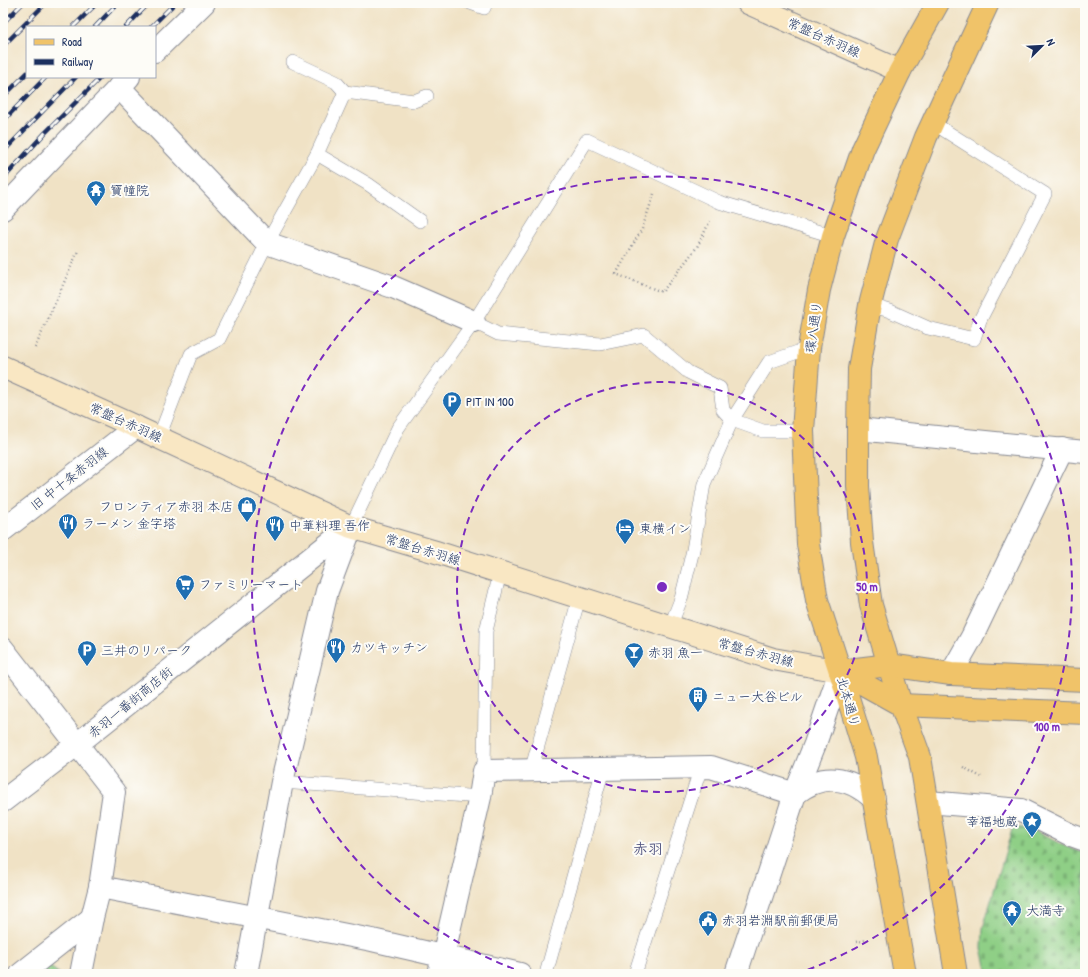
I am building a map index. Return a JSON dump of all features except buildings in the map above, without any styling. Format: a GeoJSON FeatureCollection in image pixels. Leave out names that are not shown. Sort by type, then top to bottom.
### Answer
{"type":"FeatureCollection","features":[{"type":"Feature","properties":{"kind":"main road","name":"常盤台赤羽線"},"geometry":{"type":"LineString","coordinates":[[748,3],[900,71]]}},
{"type":"Feature","properties":{"kind":"main road","name":"環八通り"},"geometry":{"type":"LineString","coordinates":[[840,671],[817,600],[808,544],[803,431],[809,348],[819,290],[833,236],[862,149],[900,71],[938,3]]}},
{"type":"Feature","properties":{"kind":"main road"},"geometry":{"type":"LineString","coordinates":[[956,974],[920,756],[901,705],[871,604],[862,542],[858,486],[859,369],[870,305],[887,239],[933,123],[988,3]]}},
{"type":"Feature","properties":{"kind":"main road","name":"常盤台赤羽線"},"geometry":{"type":"LineString","coordinates":[[3,367],[351,526],[773,659],[840,671]]}},
{"type":"Feature","properties":{"kind":"main road","name":"北本通り"},"geometry":{"type":"LineString","coordinates":[[905,974],[866,757],[840,671],[889,665],[951,674],[1085,680]]}},
{"type":"Feature","properties":{"kind":"main road"},"geometry":{"type":"LineString","coordinates":[[840,671],[901,705],[1085,713]]}},
{"type":"Feature","properties":{"kind":"street"},"geometry":{"type":"LineString","coordinates":[[156,50],[204,3]]}},
{"type":"Feature","properties":{"kind":"street"},"geometry":{"type":"LineString","coordinates":[[3,209],[124,82],[267,243],[393,287],[474,322]]}},
{"type":"Feature","properties":{"kind":"street","name":"旧 中十条赤羽線"},"geometry":{"type":"LineString","coordinates":[[3,530],[136,427]]}},
{"type":"Feature","properties":{"kind":"street"},"geometry":{"type":"LineString","coordinates":[[858,429],[1085,452]]}},
{"type":"Feature","properties":{"kind":"street"},"geometry":{"type":"LineString","coordinates":[[951,674],[972,637],[1062,449]]}},
{"type":"Feature","properties":{"kind":"street"},"geometry":{"type":"LineString","coordinates":[[246,974],[282,782],[327,591],[351,526]]}},
{"type":"Feature","properties":{"kind":"street","name":"赤羽一番街商店街"},"geometry":{"type":"LineString","coordinates":[[3,802],[351,526]]}},
{"type":"Feature","properties":{"kind":"street"},"geometry":{"type":"LineString","coordinates":[[3,650],[114,792],[100,887],[92,918],[81,974]]}},
{"type":"Feature","properties":{"kind":"street"},"geometry":{"type":"LineString","coordinates":[[736,974],[795,794],[840,671]]}},
{"type":"Feature","properties":{"kind":"street"},"geometry":{"type":"LineString","coordinates":[[442,965],[484,772],[711,767],[795,794]]}},
{"type":"Feature","properties":{"kind":"street"},"geometry":{"type":"LineString","coordinates":[[795,794],[802,788],[828,779],[852,783],[864,790],[874,799]]}},
{"type":"Feature","properties":{"kind":"street"},"geometry":{"type":"LineString","coordinates":[[928,802],[1020,810],[1071,835],[1085,840]]}},
{"type":"Feature","properties":{"kind":"street"},"geometry":{"type":"LineString","coordinates":[[100,887],[372,940],[442,965],[520,974]]}},
{"type":"Feature","properties":{"kind":"street"},"geometry":{"type":"LineString","coordinates":[[21,974],[92,918]]}},
{"type":"Feature","properties":{"kind":"lane"},"geometry":{"type":"LineString","coordinates":[[470,3],[484,8],[486,3]]}},
{"type":"Feature","properties":{"kind":"lane"},"geometry":{"type":"LineString","coordinates":[[293,62],[336,82],[345,92],[414,101],[428,96]]}},
{"type":"Feature","properties":{"kind":"lane"},"geometry":{"type":"LineString","coordinates":[[159,437],[191,354],[219,339],[267,243],[317,154],[345,92]]}},
{"type":"Feature","properties":{"kind":"lane"},"geometry":{"type":"LineString","coordinates":[[870,305],[890,311],[928,328],[974,339],[980,320],[1045,194],[933,123]]}},
{"type":"Feature","properties":{"kind":"lane"},"geometry":{"type":"LineString","coordinates":[[351,526],[398,428],[474,322],[587,140],[719,202],[833,236]]}},
{"type":"Feature","properties":{"kind":"lane"},"geometry":{"type":"LineString","coordinates":[[317,154],[368,184],[420,221]]}},
{"type":"Feature","properties":{"kind":"lane"},"geometry":{"type":"LineString","coordinates":[[474,322],[498,334],[600,344],[644,335],[688,372],[720,388],[723,410],[732,420],[764,432],[803,431]]}},
{"type":"Feature","properties":{"kind":"lane"},"geometry":{"type":"LineString","coordinates":[[670,627],[681,599],[693,550],[704,484],[732,420],[769,362],[809,348]]}},
{"type":"Feature","properties":{"kind":"lane"},"geometry":{"type":"LineString","coordinates":[[484,772],[486,631],[500,573]]}},
{"type":"Feature","properties":{"kind":"lane"},"geometry":{"type":"LineString","coordinates":[[531,771],[579,598]]}},
{"type":"Feature","properties":{"kind":"lane"},"geometry":{"type":"LineString","coordinates":[[635,974],[701,767]]}},
{"type":"Feature","properties":{"kind":"lane"},"geometry":{"type":"LineString","coordinates":[[546,974],[604,769]]}},
{"type":"Feature","properties":{"kind":"lane"},"geometry":{"type":"LineString","coordinates":[[282,782],[480,796]]}},
{"type":"Feature","properties":{"kind":"path"},"geometry":{"type":"LineString","coordinates":[[661,175],[642,230],[616,274],[662,292],[697,247],[719,202]]}},
{"type":"Feature","properties":{"kind":"path"},"geometry":{"type":"LineString","coordinates":[[35,348],[78,251]]}},
{"type":"Feature","properties":{"kind":"path"},"geometry":{"type":"LineString","coordinates":[[963,767],[980,777]]}},
{"type":"Feature","properties":{"kind":"path"},"geometry":{"type":"LineString","coordinates":[[856,942],[866,940]]}},
{"type":"Feature","properties":{"kind":"green space"},"geometry":{"type":"Polygon","coordinates":[[[1013,826],[1036,831],[1062,845],[1085,854],[1085,974],[988,974],[982,948],[983,928],[1013,826]]]}},
{"type":"Feature","properties":{"kind":"green space"},"geometry":{"type":"Polygon","coordinates":[[[47,965],[60,974],[36,974],[47,965]]]}},
{"type":"Feature","properties":{"kind":"railway"},"geometry":{"type":"LineString","coordinates":[[3,23],[23,3]]}},
{"type":"Feature","properties":{"kind":"railway"},"geometry":{"type":"LineString","coordinates":[[3,46],[46,3]]}},
{"type":"Feature","properties":{"kind":"railway"},"geometry":{"type":"LineString","coordinates":[[74,26],[97,3]]}},
{"type":"Feature","properties":{"kind":"railway"},"geometry":{"type":"LineString","coordinates":[[96,26],[118,3]]}},
{"type":"Feature","properties":{"kind":"railway"},"geometry":{"type":"LineString","coordinates":[[127,26],[149,3]]}},
{"type":"Feature","properties":{"kind":"railway"},"geometry":{"type":"LineString","coordinates":[[152,26],[175,3]]}},
{"type":"Feature","properties":{"kind":"railway"},"geometry":{"type":"LineString","coordinates":[[3,97],[26,74]]}},
{"type":"Feature","properties":{"kind":"railway"},"geometry":{"type":"LineString","coordinates":[[3,121],[45,78]]}},
{"type":"Feature","properties":{"kind":"railway"},"geometry":{"type":"LineString","coordinates":[[3,152],[75,78]]}},
{"type":"Feature","properties":{"kind":"railway"},"geometry":{"type":"LineString","coordinates":[[3,179],[45,133],[100,78]]}},
{"type":"Feature","properties":{"kind":"place","name":"寶幢院"},"geometry":{"type":"Point","coordinates":[96,207]}},
{"type":"Feature","properties":{"kind":"place","name":"PIT IN 100"},"geometry":{"type":"Point","coordinates":[452,418]}},
{"type":"Feature","properties":{"kind":"place","name":"フロンティア赤羽 本店"},"geometry":{"type":"Point","coordinates":[247,523]}},
{"type":"Feature","properties":{"kind":"place","name":"ラーメン 金字塔"},"geometry":{"type":"Point","coordinates":[68,540]}},
{"type":"Feature","properties":{"kind":"place","name":"中華料理 吾作"},"geometry":{"type":"Point","coordinates":[275,542]}},
{"type":"Feature","properties":{"kind":"place","name":"東横イン"},"geometry":{"type":"Point","coordinates":[625,545]}},
{"type":"Feature","properties":{"kind":"place","name":"ファミリーマート"},"geometry":{"type":"Point","coordinates":[185,601]}},
{"type":"Feature","properties":{"kind":"place","name":"カツキッチン"},"geometry":{"type":"Point","coordinates":[336,664]}},
{"type":"Feature","properties":{"kind":"place","name":"三井のリパーク"},"geometry":{"type":"Point","coordinates":[87,667]}},
{"type":"Feature","properties":{"kind":"place","name":"赤羽 魚一"},"geometry":{"type":"Point","coordinates":[634,669]}},
{"type":"Feature","properties":{"kind":"place","name":"ニュー大谷ビル"},"geometry":{"type":"Point","coordinates":[698,713]}},
{"type":"Feature","properties":{"kind":"place","name":"幸福地蔵"},"geometry":{"type":"Point","coordinates":[1032,838]}},
{"type":"Feature","properties":{"kind":"place","name":"大満寺"},"geometry":{"type":"Point","coordinates":[1012,927]}},
{"type":"Feature","properties":{"kind":"place","name":"赤羽岩淵駅前郵便局"},"geometry":{"type":"Point","coordinates":[708,937]}},
{"type":"Feature","properties":{"kind":"district","name":"赤羽"},"geometry":{"type":"Point","coordinates":[648,848]}}]}
